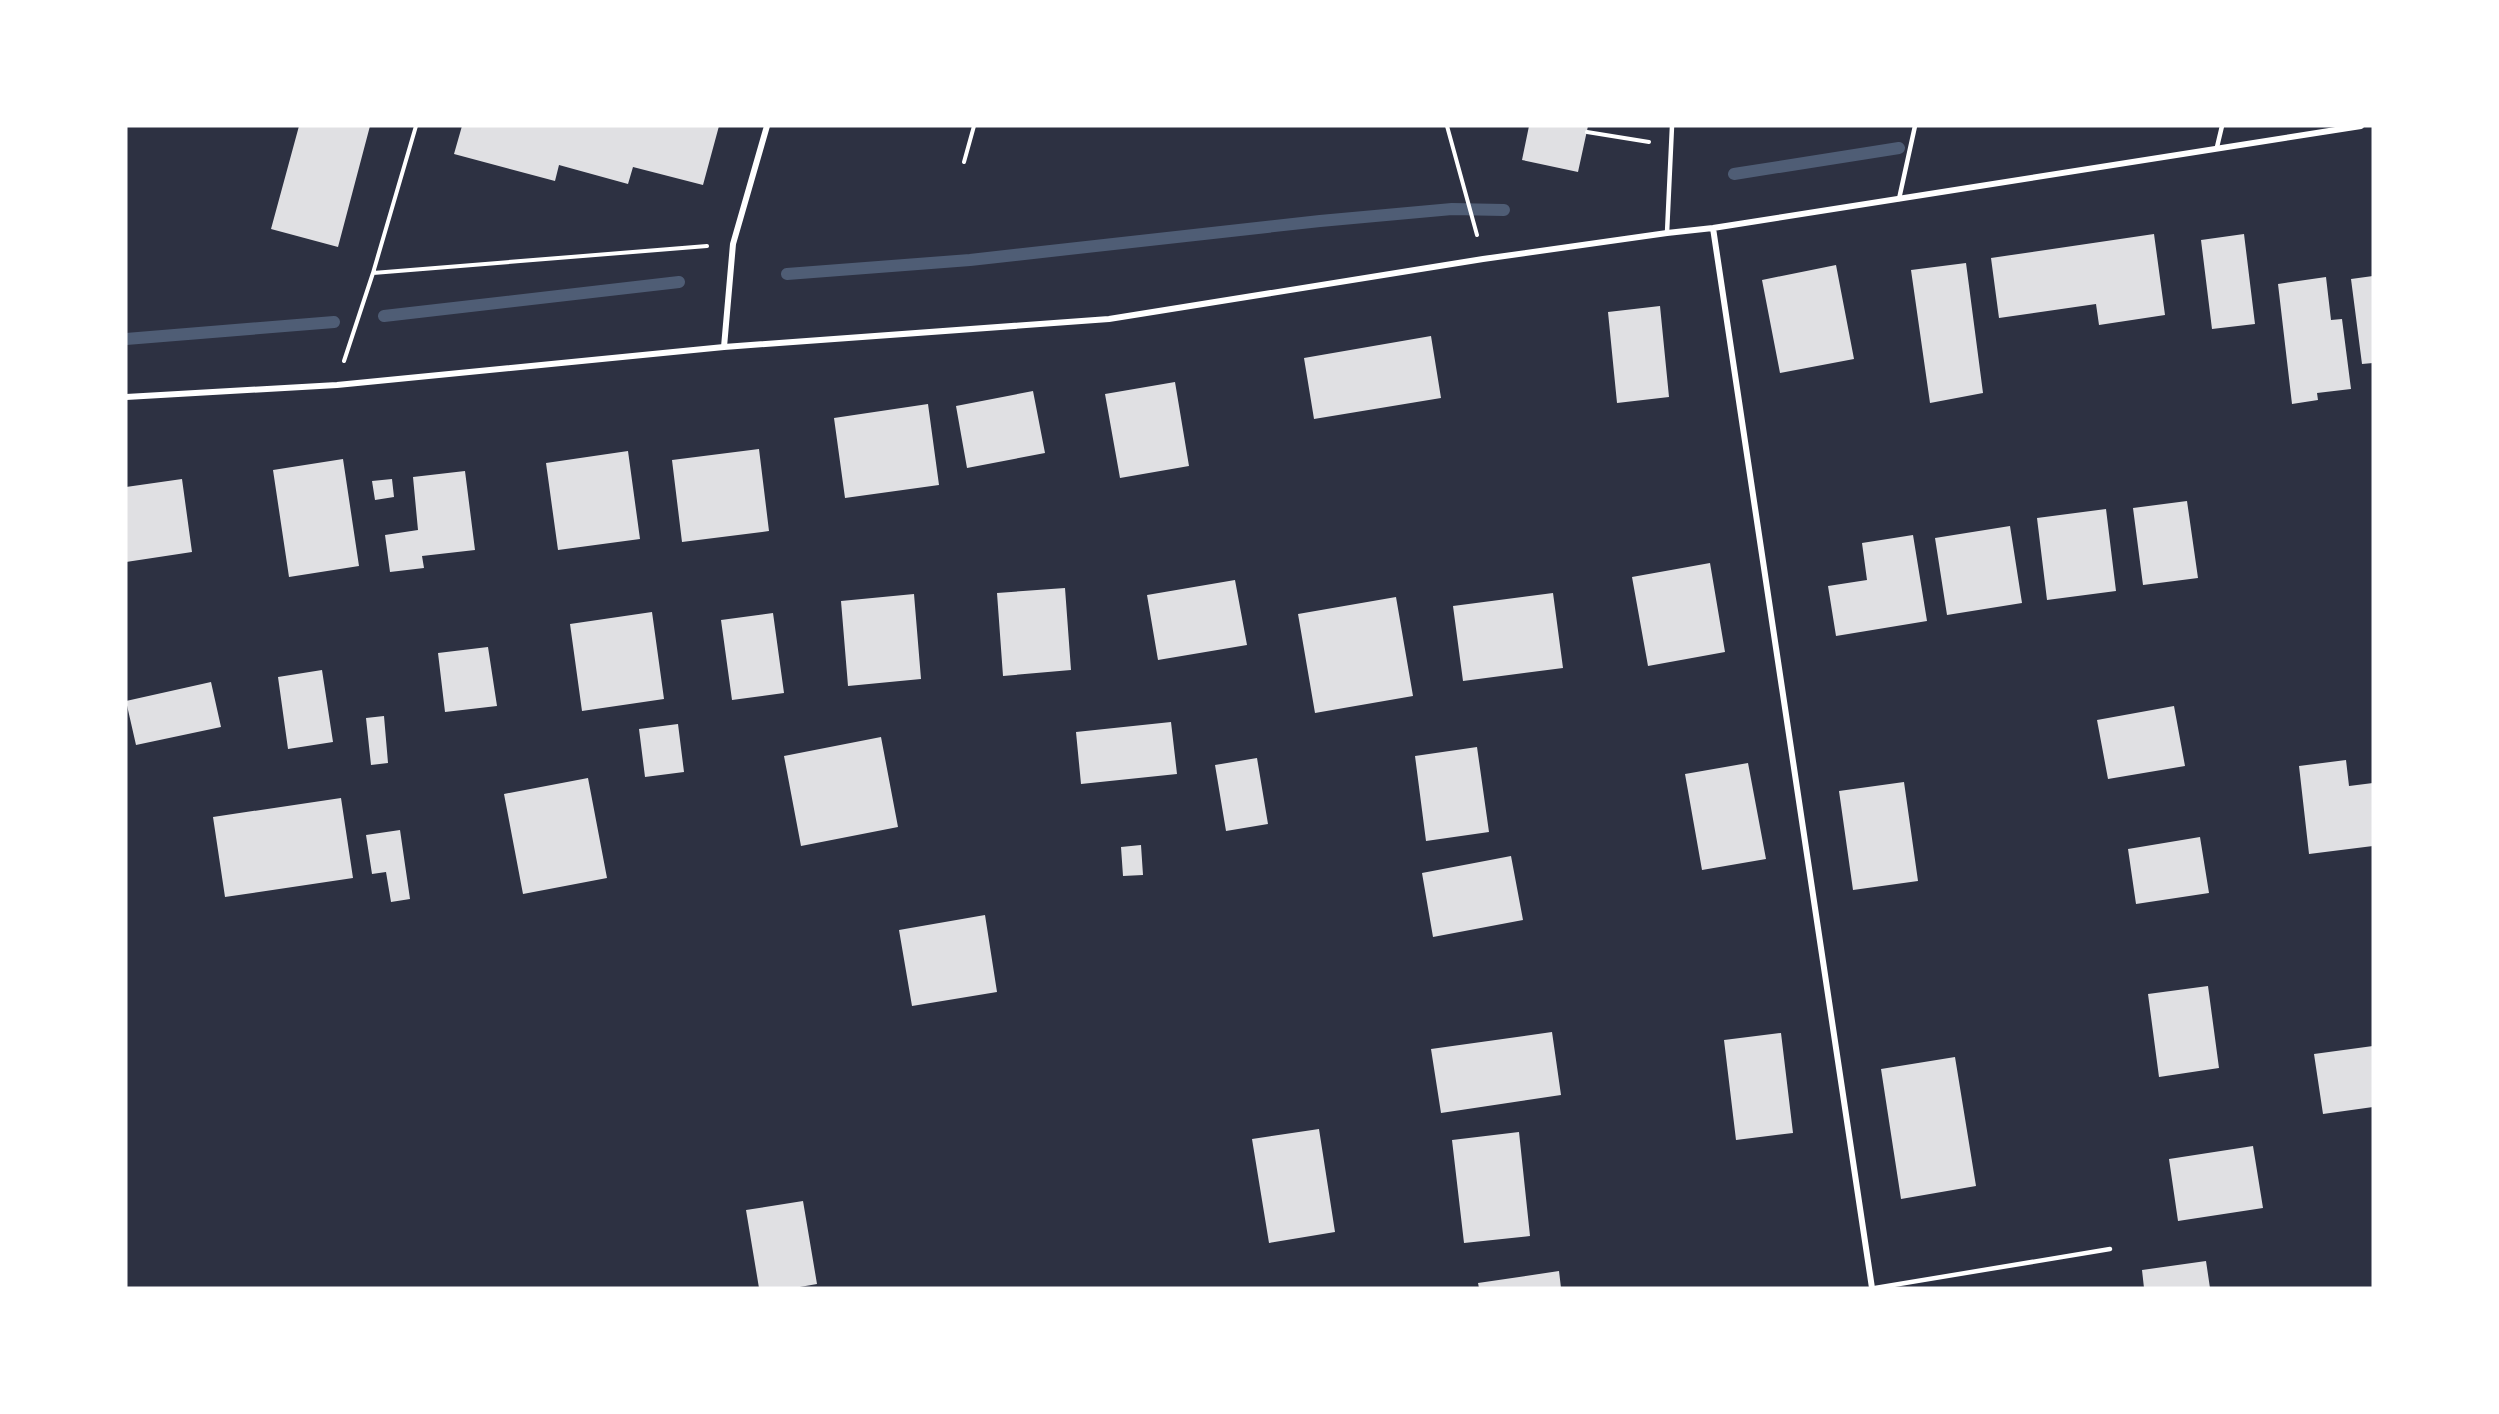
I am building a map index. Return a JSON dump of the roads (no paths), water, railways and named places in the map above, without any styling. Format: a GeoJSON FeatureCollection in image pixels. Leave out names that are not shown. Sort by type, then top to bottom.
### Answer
{"type":"FeatureCollection","features":[{"type":"Feature","properties":{"kind":"street"},"geometry":{"type":"LineString","coordinates":[[724,347],[733,244],[767,126]]}},
{"type":"Feature","properties":{"kind":"street"},"geometry":{"type":"LineString","coordinates":[[126,397],[336,384],[724,347],[1109,318],[1667,233],[1713,228],[2217,147],[2322,134],[2361,126]]}},
{"type":"Feature","properties":{"kind":"street"},"geometry":{"type":"LineString","coordinates":[[1713,228],[1873,1288]]}},
{"type":"Feature","properties":{"kind":"lane"},"geometry":{"type":"LineString","coordinates":[[1667,233],[1672,126]]}},
{"type":"Feature","properties":{"kind":"lane"},"geometry":{"type":"LineString","coordinates":[[1899,199],[1915,126]]}},
{"type":"Feature","properties":{"kind":"lane"},"geometry":{"type":"LineString","coordinates":[[2217,147],[2222,126]]}},
{"type":"Feature","properties":{"kind":"lane"},"geometry":{"type":"LineString","coordinates":[[1873,1288],[2110,1249]]}},
{"type":"Feature","properties":{"kind":"waterway"},"geometry":{"type":"LineString","coordinates":[[1734,174],[1899,148]]}},
{"type":"Feature","properties":{"kind":"waterway"},"geometry":{"type":"LineString","coordinates":[[787,274],[970,260],[1320,221],[1452,209],[1504,210]]}},
{"type":"Feature","properties":{"kind":"waterway"},"geometry":{"type":"LineString","coordinates":[[384,316],[679,282]]}},
{"type":"Feature","properties":{"kind":"waterway"},"geometry":{"type":"LineString","coordinates":[[126,339],[334,322]]}}]}
